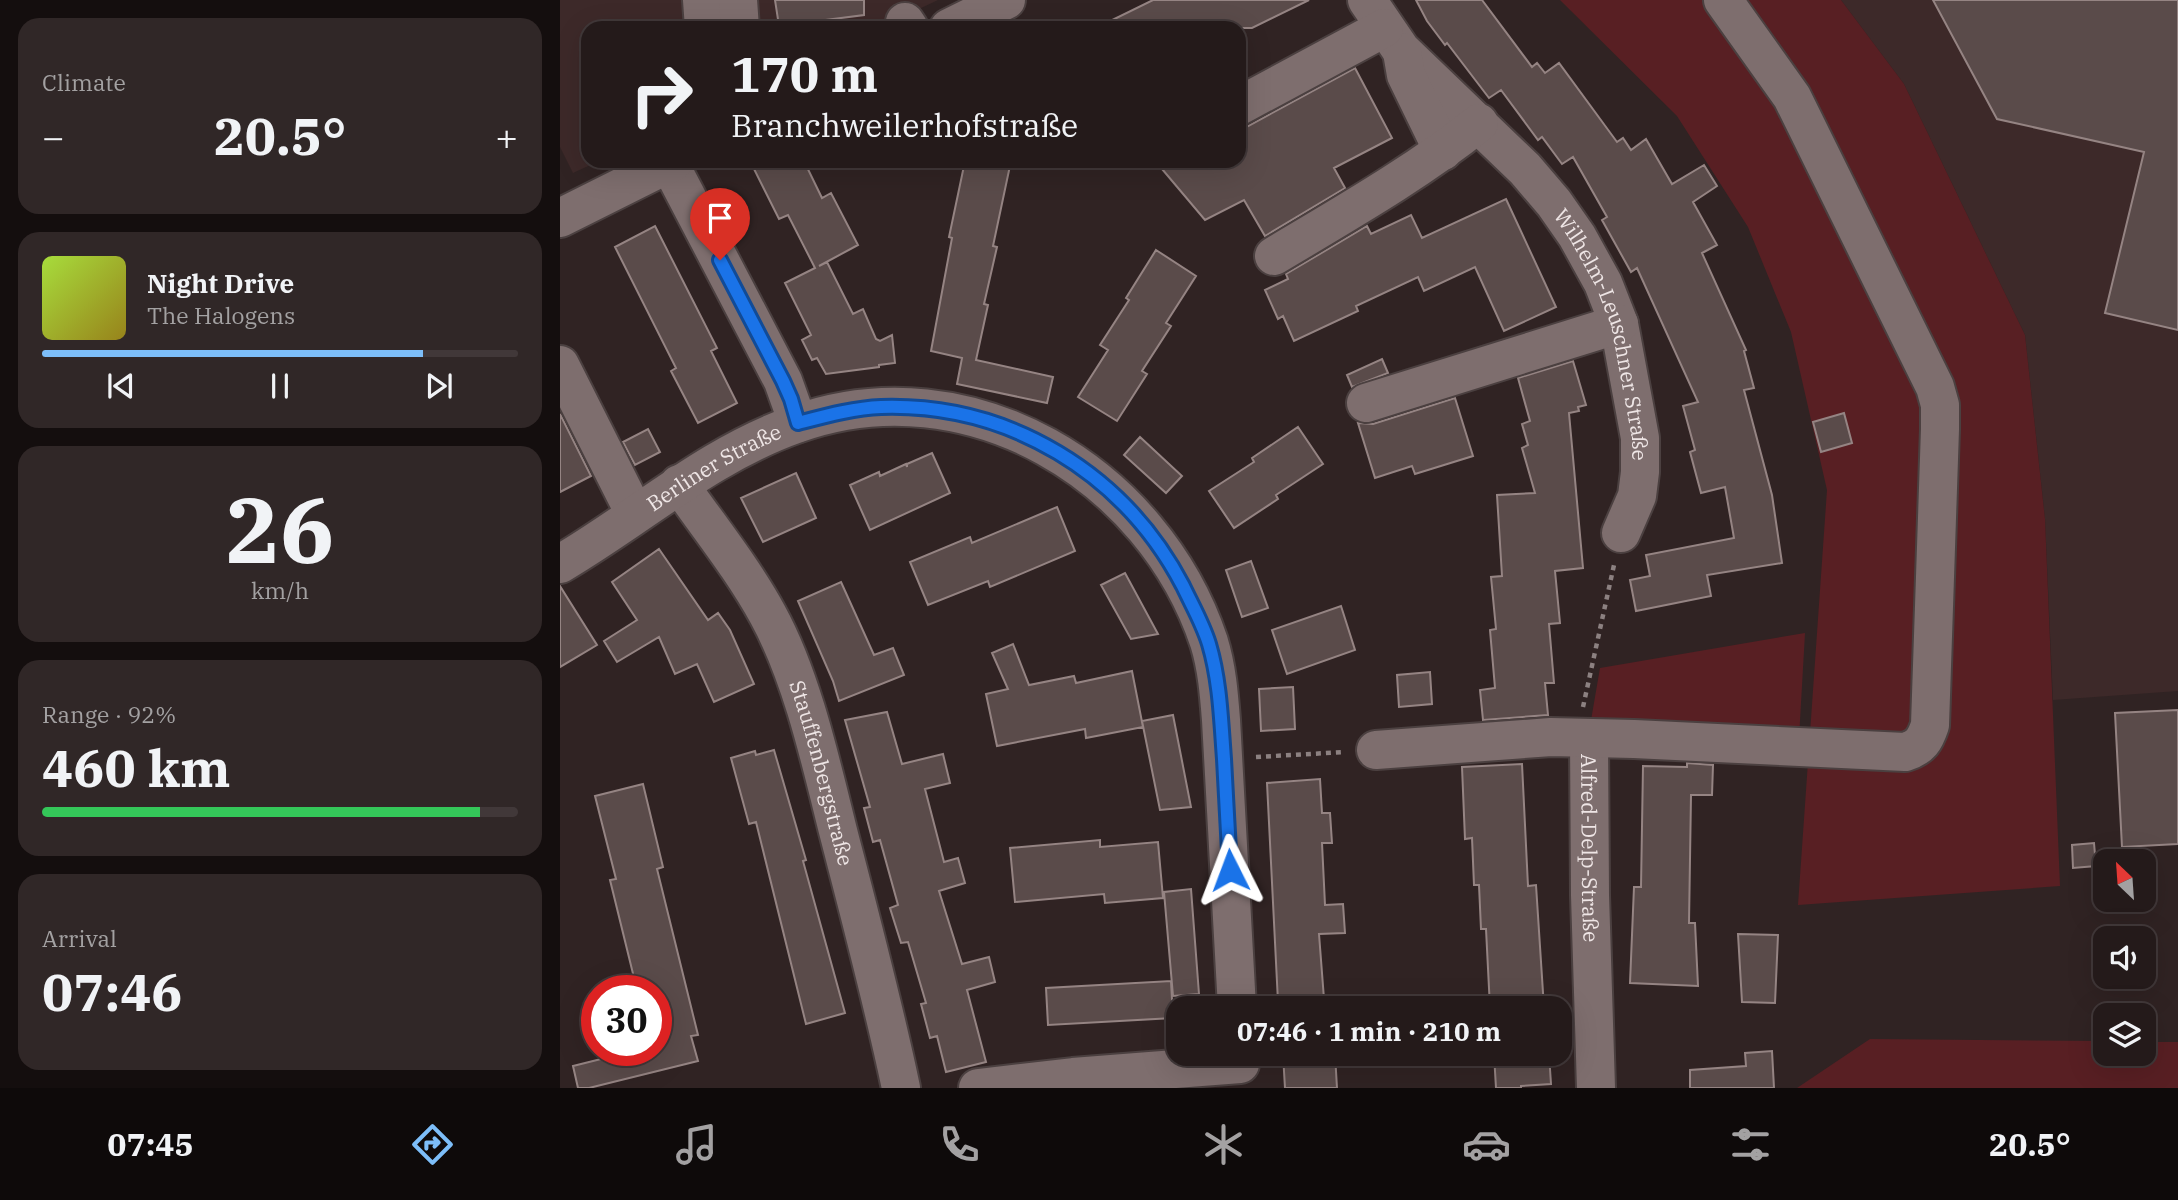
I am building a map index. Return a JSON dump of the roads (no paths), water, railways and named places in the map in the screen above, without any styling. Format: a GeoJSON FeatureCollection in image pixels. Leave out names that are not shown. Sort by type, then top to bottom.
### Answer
{"type":"FeatureCollection","features":[{"type":"Feature","properties":{"kind":"street"},"geometry":{"type":"LineString","coordinates":[[702,0],[704,21]]}},
{"type":"Feature","properties":{"kind":"street"},"geometry":{"type":"LineString","coordinates":[[737,0],[739,21]]}},
{"type":"Feature","properties":{"kind":"street"},"geometry":{"type":"LineString","coordinates":[[962,21],[1006,0]]}},
{"type":"Feature","properties":{"kind":"street"},"geometry":{"type":"LineString","coordinates":[[1585,738],[1905,752],[1916,749],[1924,740],[1930,725],[1940,429],[1940,405],[1935,387],[1792,97],[1723,0]]}},
{"type":"Feature","properties":{"kind":"street"},"geometry":{"type":"LineString","coordinates":[[1246,102],[1384,26],[1444,151]]}},
{"type":"Feature","properties":{"kind":"street","name":"Wilhelm-Leuschner Straße"},"geometry":{"type":"LineString","coordinates":[[1384,26],[1525,169],[1562,214],[1603,283],[1619,324],[1640,438],[1637,496],[1621,533]]}},
{"type":"Feature","properties":{"kind":"street"},"geometry":{"type":"LineString","coordinates":[[1274,256],[1444,151],[1479,123]]}},
{"type":"Feature","properties":{"kind":"street"},"geometry":{"type":"LineString","coordinates":[[563,210],[658,168]]}},
{"type":"Feature","properties":{"kind":"street"},"geometry":{"type":"LineString","coordinates":[[674,168],[783,381],[798,423]]}},
{"type":"Feature","properties":{"kind":"street"},"geometry":{"type":"LineString","coordinates":[[1366,403],[1619,324]]}},
{"type":"Feature","properties":{"kind":"street"},"geometry":{"type":"LineString","coordinates":[[560,365],[635,514]]}},
{"type":"Feature","properties":{"kind":"street","name":"Berliner Straße"},"geometry":{"type":"LineString","coordinates":[[560,564],[679,484],[759,439],[798,423],[880,407],[946,411],[981,418],[1047,446],[1101,483],[1130,510],[1155,539],[1193,606],[1208,642],[1217,677],[1224,760],[1236,996]]}},
{"type":"Feature","properties":{"kind":"street","name":"Stauffenbergstraße"},"geometry":{"type":"LineString","coordinates":[[679,484],[747,579],[769,617],[785,653],[819,754],[887,1022],[901,1088]]}},
{"type":"Feature","properties":{"kind":"street","name":"Alfred-Delp-Straße"},"geometry":{"type":"LineString","coordinates":[[1376,750],[1551,737],[1585,738],[1596,1088]]}},
{"type":"Feature","properties":{"kind":"street"},"geometry":{"type":"LineString","coordinates":[[978,1088],[1073,1077],[1241,1069]]}}]}
